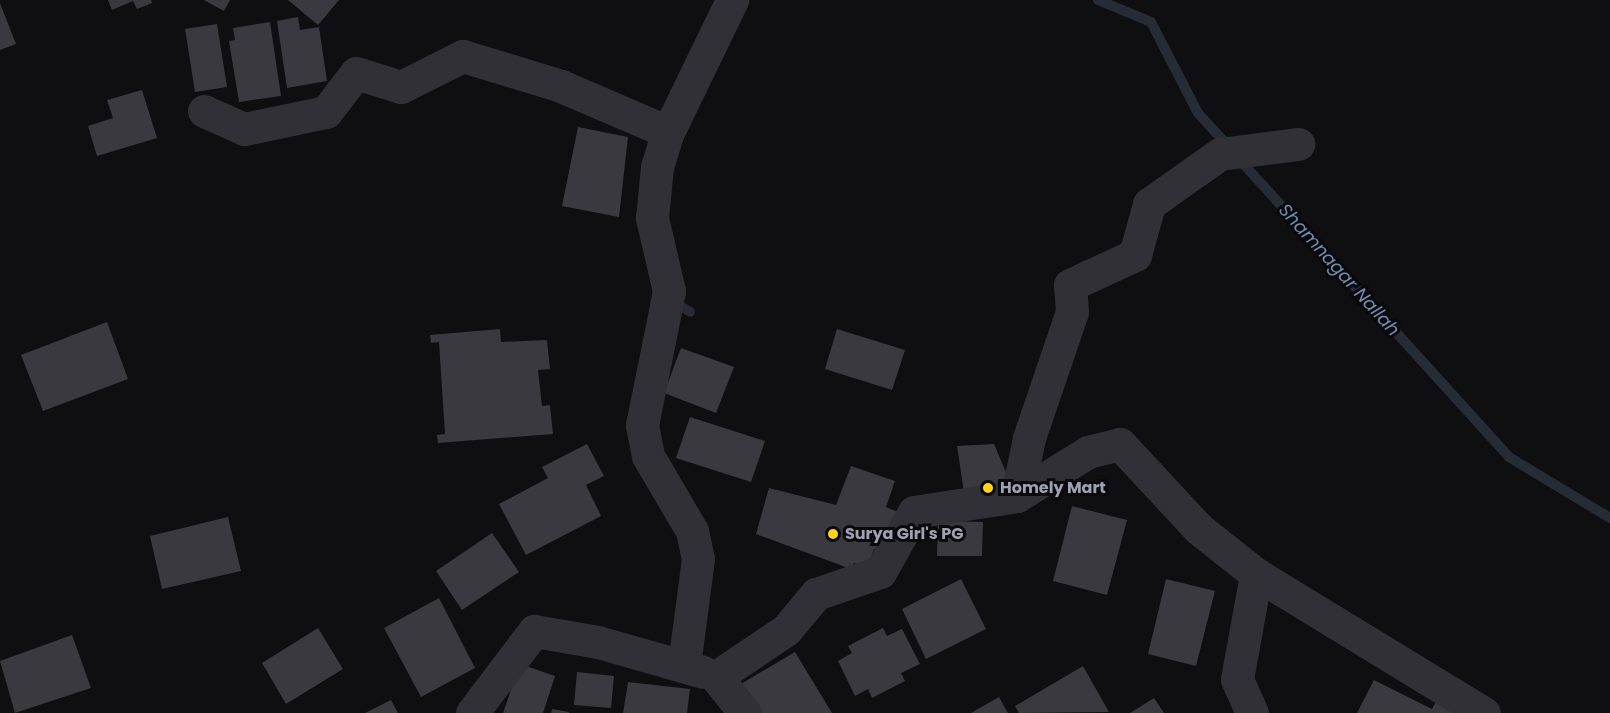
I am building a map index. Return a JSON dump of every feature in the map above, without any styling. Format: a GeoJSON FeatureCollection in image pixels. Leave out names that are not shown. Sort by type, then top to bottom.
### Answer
{"type":"FeatureCollection","features":[{"type":"Feature","properties":{"kind":"street"},"geometry":{"type":"LineString","coordinates":[[684,665],[699,583],[698,559],[692,531],[648,456],[642,425],[644,394],[668,313],[669,291],[652,218],[657,167],[668,132],[732,0]]}},
{"type":"Feature","properties":{"kind":"street"},"geometry":{"type":"LineString","coordinates":[[204,111],[244,129],[326,112],[356,73],[401,87],[463,56],[561,86],[668,132]]}},
{"type":"Feature","properties":{"kind":"street"},"geometry":{"type":"LineString","coordinates":[[1017,496],[1029,438],[1072,312],[1070,285],[1135,255],[1149,204],[1220,154],[1298,144]]}},
{"type":"Feature","properties":{"kind":"street"},"geometry":{"type":"LineString","coordinates":[[716,677],[786,630],[816,594],[880,572],[914,512],[1017,496],[1088,452],[1120,444],[1198,529],[1256,574],[1484,713]]}},
{"type":"Feature","properties":{"kind":"street"},"geometry":{"type":"LineString","coordinates":[[1252,713],[1237,679],[1256,574]]}},
{"type":"Feature","properties":{"kind":"street"},"geometry":{"type":"LineString","coordinates":[[472,713],[534,631],[684,665],[716,677],[745,713]]}},
{"type":"Feature","properties":{"kind":"building"},"geometry":{"type":"Polygon","coordinates":[[[108,0],[151,0],[152,3],[137,9],[133,1],[112,10],[108,0]]]}},
{"type":"Feature","properties":{"kind":"building"},"geometry":{"type":"Polygon","coordinates":[[[204,0],[230,0],[224,11],[204,0]]]}},
{"type":"Feature","properties":{"kind":"building"},"geometry":{"type":"Polygon","coordinates":[[[288,0],[339,0],[318,25],[288,0]]]}},
{"type":"Feature","properties":{"kind":"building"},"geometry":{"type":"Polygon","coordinates":[[[0,3],[16,44],[0,50],[0,3]]]}},
{"type":"Feature","properties":{"kind":"building"},"geometry":{"type":"Polygon","coordinates":[[[298,17],[300,30],[319,27],[327,81],[287,88],[277,21],[298,17]]]}},
{"type":"Feature","properties":{"kind":"building"},"geometry":{"type":"Polygon","coordinates":[[[270,22],[281,96],[239,102],[229,41],[235,40],[233,28],[270,22]]]}},
{"type":"Feature","properties":{"kind":"building"},"geometry":{"type":"Polygon","coordinates":[[[217,24],[227,87],[195,92],[185,29],[217,24]]]}},
{"type":"Feature","properties":{"kind":"building"},"geometry":{"type":"Polygon","coordinates":[[[142,90],[157,138],[97,156],[88,126],[113,118],[107,100],[142,90]]]}},
{"type":"Feature","properties":{"kind":"building"},"geometry":{"type":"Polygon","coordinates":[[[578,127],[628,137],[619,217],[562,206],[578,127]]]}},
{"type":"Feature","properties":{"kind":"building"},"geometry":{"type":"Polygon","coordinates":[[[107,322],[128,379],[43,411],[21,355],[107,322]]]}},
{"type":"Feature","properties":{"kind":"building"},"geometry":{"type":"Polygon","coordinates":[[[500,329],[501,342],[547,340],[550,369],[538,370],[542,406],[550,405],[553,434],[438,443],[437,435],[445,434],[439,342],[431,343],[430,335],[500,329]]]}},
{"type":"Feature","properties":{"kind":"building"},"geometry":{"type":"Polygon","coordinates":[[[837,329],[905,350],[892,390],[825,369],[837,329]]]}},
{"type":"Feature","properties":{"kind":"building"},"geometry":{"type":"Polygon","coordinates":[[[681,348],[734,367],[716,413],[664,393],[681,348]]]}},
{"type":"Feature","properties":{"kind":"building"},"geometry":{"type":"Polygon","coordinates":[[[690,417],[765,441],[751,482],[676,458],[690,417]]]}},
{"type":"Feature","properties":{"kind":"building"},"geometry":{"type":"Polygon","coordinates":[[[587,444],[604,476],[586,485],[601,516],[526,555],[499,504],[548,478],[542,467],[587,444]]]}},
{"type":"Feature","properties":{"kind":"building"},"geometry":{"type":"Polygon","coordinates":[[[994,444],[1013,489],[965,499],[957,446],[994,444]]]}},
{"type":"Feature","properties":{"kind":"building"},"geometry":{"type":"Polygon","coordinates":[[[851,466],[895,481],[886,507],[898,512],[885,552],[874,549],[867,568],[854,563],[851,569],[756,534],[769,488],[836,505],[851,466]]]}},
{"type":"Feature","properties":{"kind":"building"},"geometry":{"type":"Polygon","coordinates":[[[1072,506],[1127,520],[1107,595],[1053,581],[1072,506]]]}},
{"type":"Feature","properties":{"kind":"building"},"geometry":{"type":"Polygon","coordinates":[[[228,517],[241,571],[162,589],[150,536],[228,517]]]}},
{"type":"Feature","properties":{"kind":"building"},"geometry":{"type":"Polygon","coordinates":[[[938,521],[983,522],[982,556],[937,556],[938,521]]]}},
{"type":"Feature","properties":{"kind":"building"},"geometry":{"type":"Polygon","coordinates":[[[492,533],[519,572],[462,610],[436,571],[492,533]]]}},
{"type":"Feature","properties":{"kind":"building"},"geometry":{"type":"Polygon","coordinates":[[[961,579],[986,629],[926,659],[902,609],[961,579]]]}},
{"type":"Feature","properties":{"kind":"building"},"geometry":{"type":"Polygon","coordinates":[[[1166,579],[1215,591],[1196,666],[1148,654],[1166,579]]]}},
{"type":"Feature","properties":{"kind":"building"},"geometry":{"type":"Polygon","coordinates":[[[439,598],[475,668],[421,697],[384,628],[439,598]]]}},
{"type":"Feature","properties":{"kind":"building"},"geometry":{"type":"Polygon","coordinates":[[[318,628],[343,669],[286,704],[262,663],[318,628]]]}},
{"type":"Feature","properties":{"kind":"building"},"geometry":{"type":"Polygon","coordinates":[[[883,628],[887,636],[902,629],[920,664],[901,673],[905,681],[872,698],[868,689],[855,696],[838,661],[852,653],[848,646],[883,628]]]}},
{"type":"Feature","properties":{"kind":"building"},"geometry":{"type":"Polygon","coordinates":[[[72,635],[91,688],[15,713],[0,661],[72,635]]]}},
{"type":"Feature","properties":{"kind":"building"},"geometry":{"type":"Polygon","coordinates":[[[795,652],[832,713],[759,713],[741,684],[795,652]]]}},
{"type":"Feature","properties":{"kind":"building"},"geometry":{"type":"Polygon","coordinates":[[[520,664],[555,676],[543,713],[503,713],[520,664]]]}},
{"type":"Feature","properties":{"kind":"building"},"geometry":{"type":"Polygon","coordinates":[[[1083,666],[1109,712],[1019,713],[1015,706],[1083,666]]]}},
{"type":"Feature","properties":{"kind":"building"},"geometry":{"type":"Polygon","coordinates":[[[577,672],[614,676],[611,708],[574,705],[577,672]]]}},
{"type":"Feature","properties":{"kind":"building"},"geometry":{"type":"Polygon","coordinates":[[[1374,680],[1432,709],[1438,698],[1467,713],[1357,713],[1374,680]]]}},
{"type":"Feature","properties":{"kind":"building"},"geometry":{"type":"Polygon","coordinates":[[[628,682],[690,689],[687,713],[623,713],[628,682]]]}},
{"type":"Feature","properties":{"kind":"building"},"geometry":{"type":"Polygon","coordinates":[[[999,697],[1008,713],[971,713],[999,697]]]}},
{"type":"Feature","properties":{"kind":"building"},"geometry":{"type":"Polygon","coordinates":[[[1154,698],[1164,713],[1130,713],[1154,698]]]}},
{"type":"Feature","properties":{"kind":"building"},"geometry":{"type":"Polygon","coordinates":[[[391,700],[398,713],[365,713],[391,700]]]}},
{"type":"Feature","properties":{"kind":"building"},"geometry":{"type":"Polygon","coordinates":[[[552,709],[569,712],[569,713],[551,713],[552,709]]]}},
{"type":"Feature","properties":{"kind":"waterway","name":"Shamnagar Nallah"},"geometry":{"type":"LineString","coordinates":[[1098,0],[1151,22],[1198,113],[1228,146]]}},
{"type":"Feature","properties":{"kind":"waterway","name":"Shamnagar Nallah"},"geometry":{"type":"LineString","coordinates":[[1238,158],[1509,457],[1610,518]]}},
{"type":"Feature","properties":{"kind":"waterway"},"geometry":{"type":"LineString","coordinates":[[672,301],[690,312]]}},
{"type":"Feature","properties":{"kind":"place","name":"Homely Mart"},"geometry":{"type":"Point","coordinates":[988,488]}},
{"type":"Feature","properties":{"kind":"place","name":"Surya Girl's PG"},"geometry":{"type":"Point","coordinates":[833,534]}}]}
